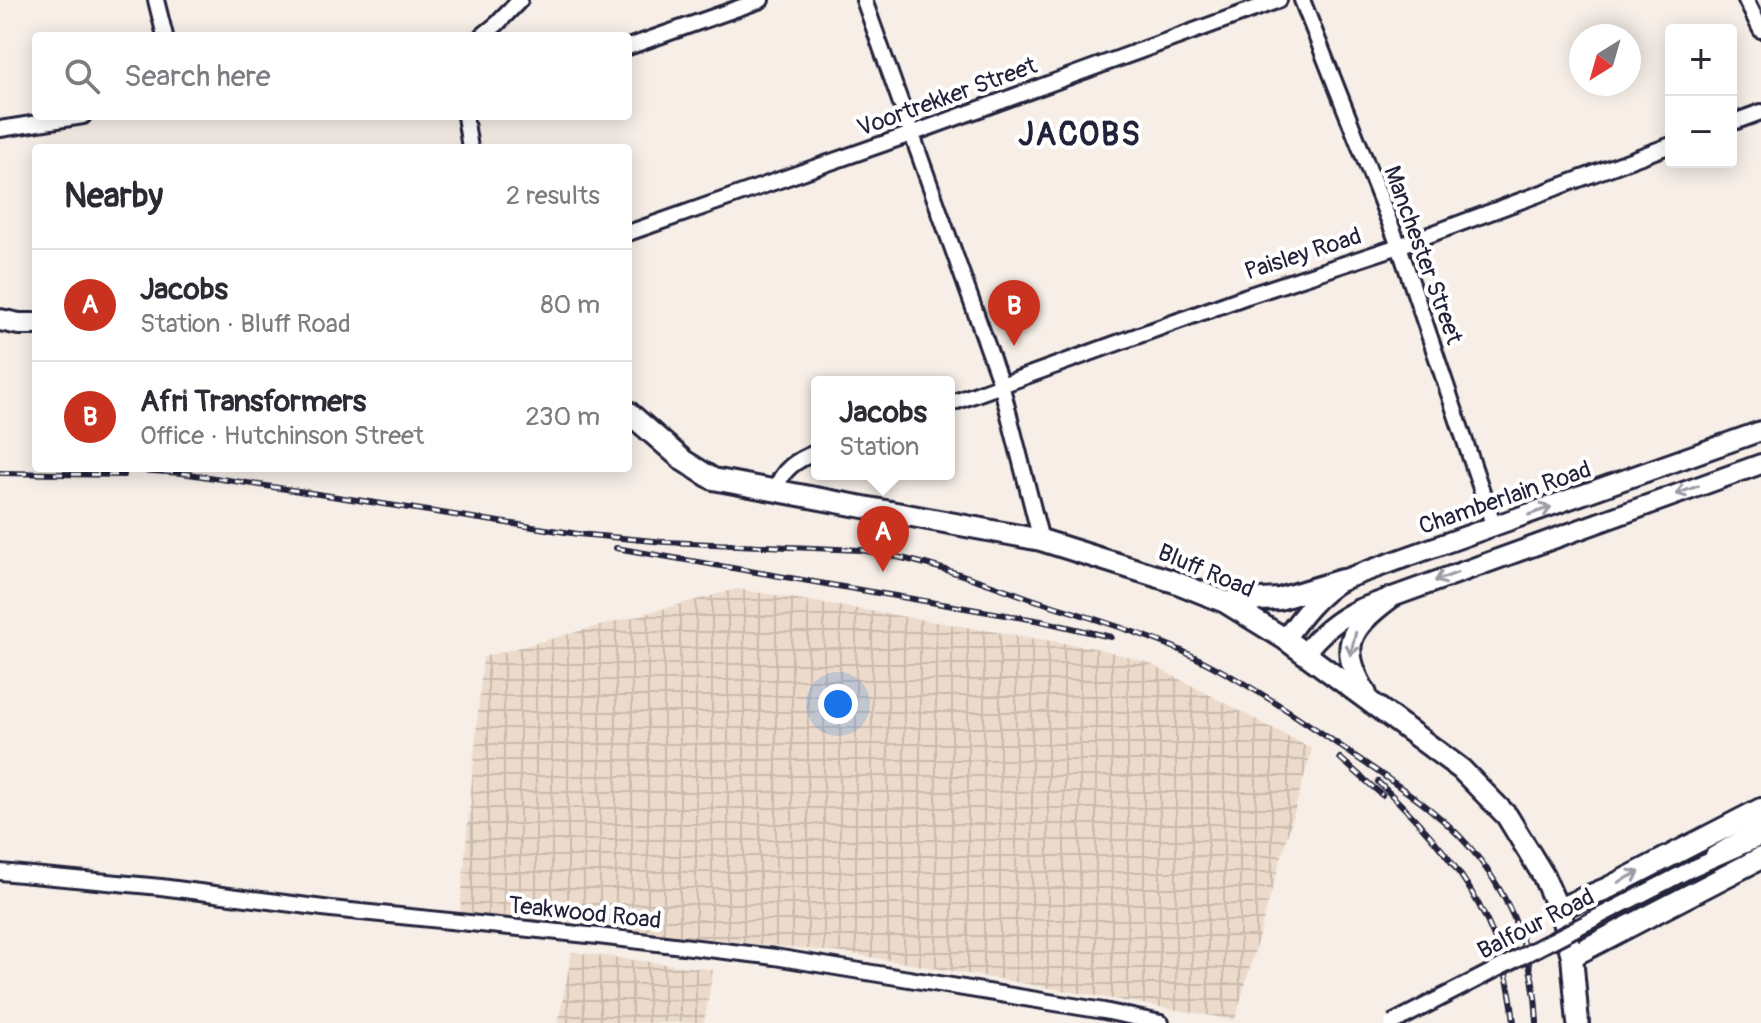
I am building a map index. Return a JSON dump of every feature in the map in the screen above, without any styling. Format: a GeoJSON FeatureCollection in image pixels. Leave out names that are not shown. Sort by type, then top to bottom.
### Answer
{"type":"FeatureCollection","features":[{"type":"Feature","properties":{"kind":"main road"},"geometry":{"type":"LineString","coordinates":[[0,320],[32,324]]}},
{"type":"Feature","properties":{"kind":"main road","name":"Bluff Road"},"geometry":{"type":"LineString","coordinates":[[632,415],[699,472],[713,479],[1041,540],[1175,582],[1225,602],[1285,639],[1461,769],[1507,816],[1543,875],[1558,909],[1572,956],[1578,1023]]}},
{"type":"Feature","properties":{"kind":"main road"},"geometry":{"type":"LineString","coordinates":[[1225,602],[1279,599],[1342,580]]}},
{"type":"Feature","properties":{"kind":"main road"},"geometry":{"type":"LineString","coordinates":[[1370,700],[1353,672],[1350,658],[1352,640],[1359,624],[1390,598]]}},
{"type":"Feature","properties":{"kind":"main road"},"geometry":{"type":"LineString","coordinates":[[1558,909],[1608,888],[1761,809]]}},
{"type":"Feature","properties":{"kind":"main road"},"geometry":{"type":"LineString","coordinates":[[1572,956],[1761,858]]}},
{"type":"Feature","properties":{"kind":"street"},"geometry":{"type":"LineString","coordinates":[[156,0],[164,32]]}},
{"type":"Feature","properties":{"kind":"street"},"geometry":{"type":"LineString","coordinates":[[487,32],[520,0]]}},
{"type":"Feature","properties":{"kind":"street"},"geometry":{"type":"LineString","coordinates":[[632,46],[761,0]]}},
{"type":"Feature","properties":{"kind":"street"},"geometry":{"type":"LineString","coordinates":[[864,0],[1001,384],[1041,540]]}},
{"type":"Feature","properties":{"kind":"street","name":"Voortrekker Street"},"geometry":{"type":"LineString","coordinates":[[632,232],[1279,0]]}},
{"type":"Feature","properties":{"kind":"street","name":"Manchester Street"},"geometry":{"type":"LineString","coordinates":[[1302,0],[1399,246],[1494,527]]}},
{"type":"Feature","properties":{"kind":"street"},"geometry":{"type":"LineString","coordinates":[[1746,0],[1761,30]]}},
{"type":"Feature","properties":{"kind":"street"},"geometry":{"type":"LineString","coordinates":[[1737,121],[1761,112]]}},
{"type":"Feature","properties":{"kind":"street"},"geometry":{"type":"LineString","coordinates":[[0,129],[57,120]]}},
{"type":"Feature","properties":{"kind":"street"},"geometry":{"type":"LineString","coordinates":[[466,120],[469,144]]}},
{"type":"Feature","properties":{"kind":"street","name":"Paisley Road"},"geometry":{"type":"LineString","coordinates":[[955,402],[1247,296],[1399,246],[1665,147]]}},
{"type":"Feature","properties":{"kind":"street","name":"Chamberlain Road"},"geometry":{"type":"LineString","coordinates":[[1285,639],[1322,592],[1342,580],[1761,431]]}},
{"type":"Feature","properties":{"kind":"street"},"geometry":{"type":"LineString","coordinates":[[775,491],[780,476],[794,462],[811,455]]}},
{"type":"Feature","properties":{"kind":"street"},"geometry":{"type":"LineString","coordinates":[[1305,653],[1320,633],[1341,617],[1761,464]]}},
{"type":"Feature","properties":{"kind":"street","name":"Balfour Road"},"geometry":{"type":"LineString","coordinates":[[1696,866],[1727,844],[1761,826]]}},
{"type":"Feature","properties":{"kind":"street","name":"Balfour Road"},"geometry":{"type":"LineString","coordinates":[[1392,1023],[1696,866],[1761,838]]}},
{"type":"Feature","properties":{"kind":"street","name":"Teakwood Road"},"geometry":{"type":"LineString","coordinates":[[0,872],[161,887],[331,909],[775,957],[1089,1008],[1161,1023]]}},
{"type":"Feature","properties":{"kind":"shaded area"},"geometry":{"type":"Polygon","coordinates":[[[737,589],[1100,649],[1149,663],[1312,749],[1235,1020],[853,954],[460,912],[483,657],[737,589]]]}},
{"type":"Feature","properties":{"kind":"shaded area"},"geometry":{"type":"Polygon","coordinates":[[[572,952],[713,970],[704,1023],[558,1023],[572,952]]]}},
{"type":"Feature","properties":{"kind":"railway"},"geometry":{"type":"LineString","coordinates":[[168,472],[578,534],[665,542],[861,550],[946,570],[1155,640],[1197,658],[1271,700],[1411,795],[1455,831],[1493,878],[1513,917],[1528,958],[1537,1023]]}},
{"type":"Feature","properties":{"kind":"railway"},"geometry":{"type":"LineString","coordinates":[[0,473],[124,475]]}},
{"type":"Feature","properties":{"kind":"railway"},"geometry":{"type":"LineString","coordinates":[[616,548],[1041,621],[1111,637]]}},
{"type":"Feature","properties":{"kind":"railway"},"geometry":{"type":"LineString","coordinates":[[1340,758],[1382,795]]}},
{"type":"Feature","properties":{"kind":"railway"},"geometry":{"type":"LineString","coordinates":[[1378,782],[1429,834],[1470,889],[1499,951],[1509,986],[1514,1023]]}},
{"type":"Feature","properties":{"kind":"place","name":"Afri Transformers"},"geometry":{"type":"Point","coordinates":[1014,346]}},
{"type":"Feature","properties":{"kind":"place","name":"Jacobs"},"geometry":{"type":"Point","coordinates":[883,572]}},
{"type":"Feature","properties":{"kind":"district","name":"JACOBS"},"geometry":{"type":"Point","coordinates":[1080,135]}}]}
